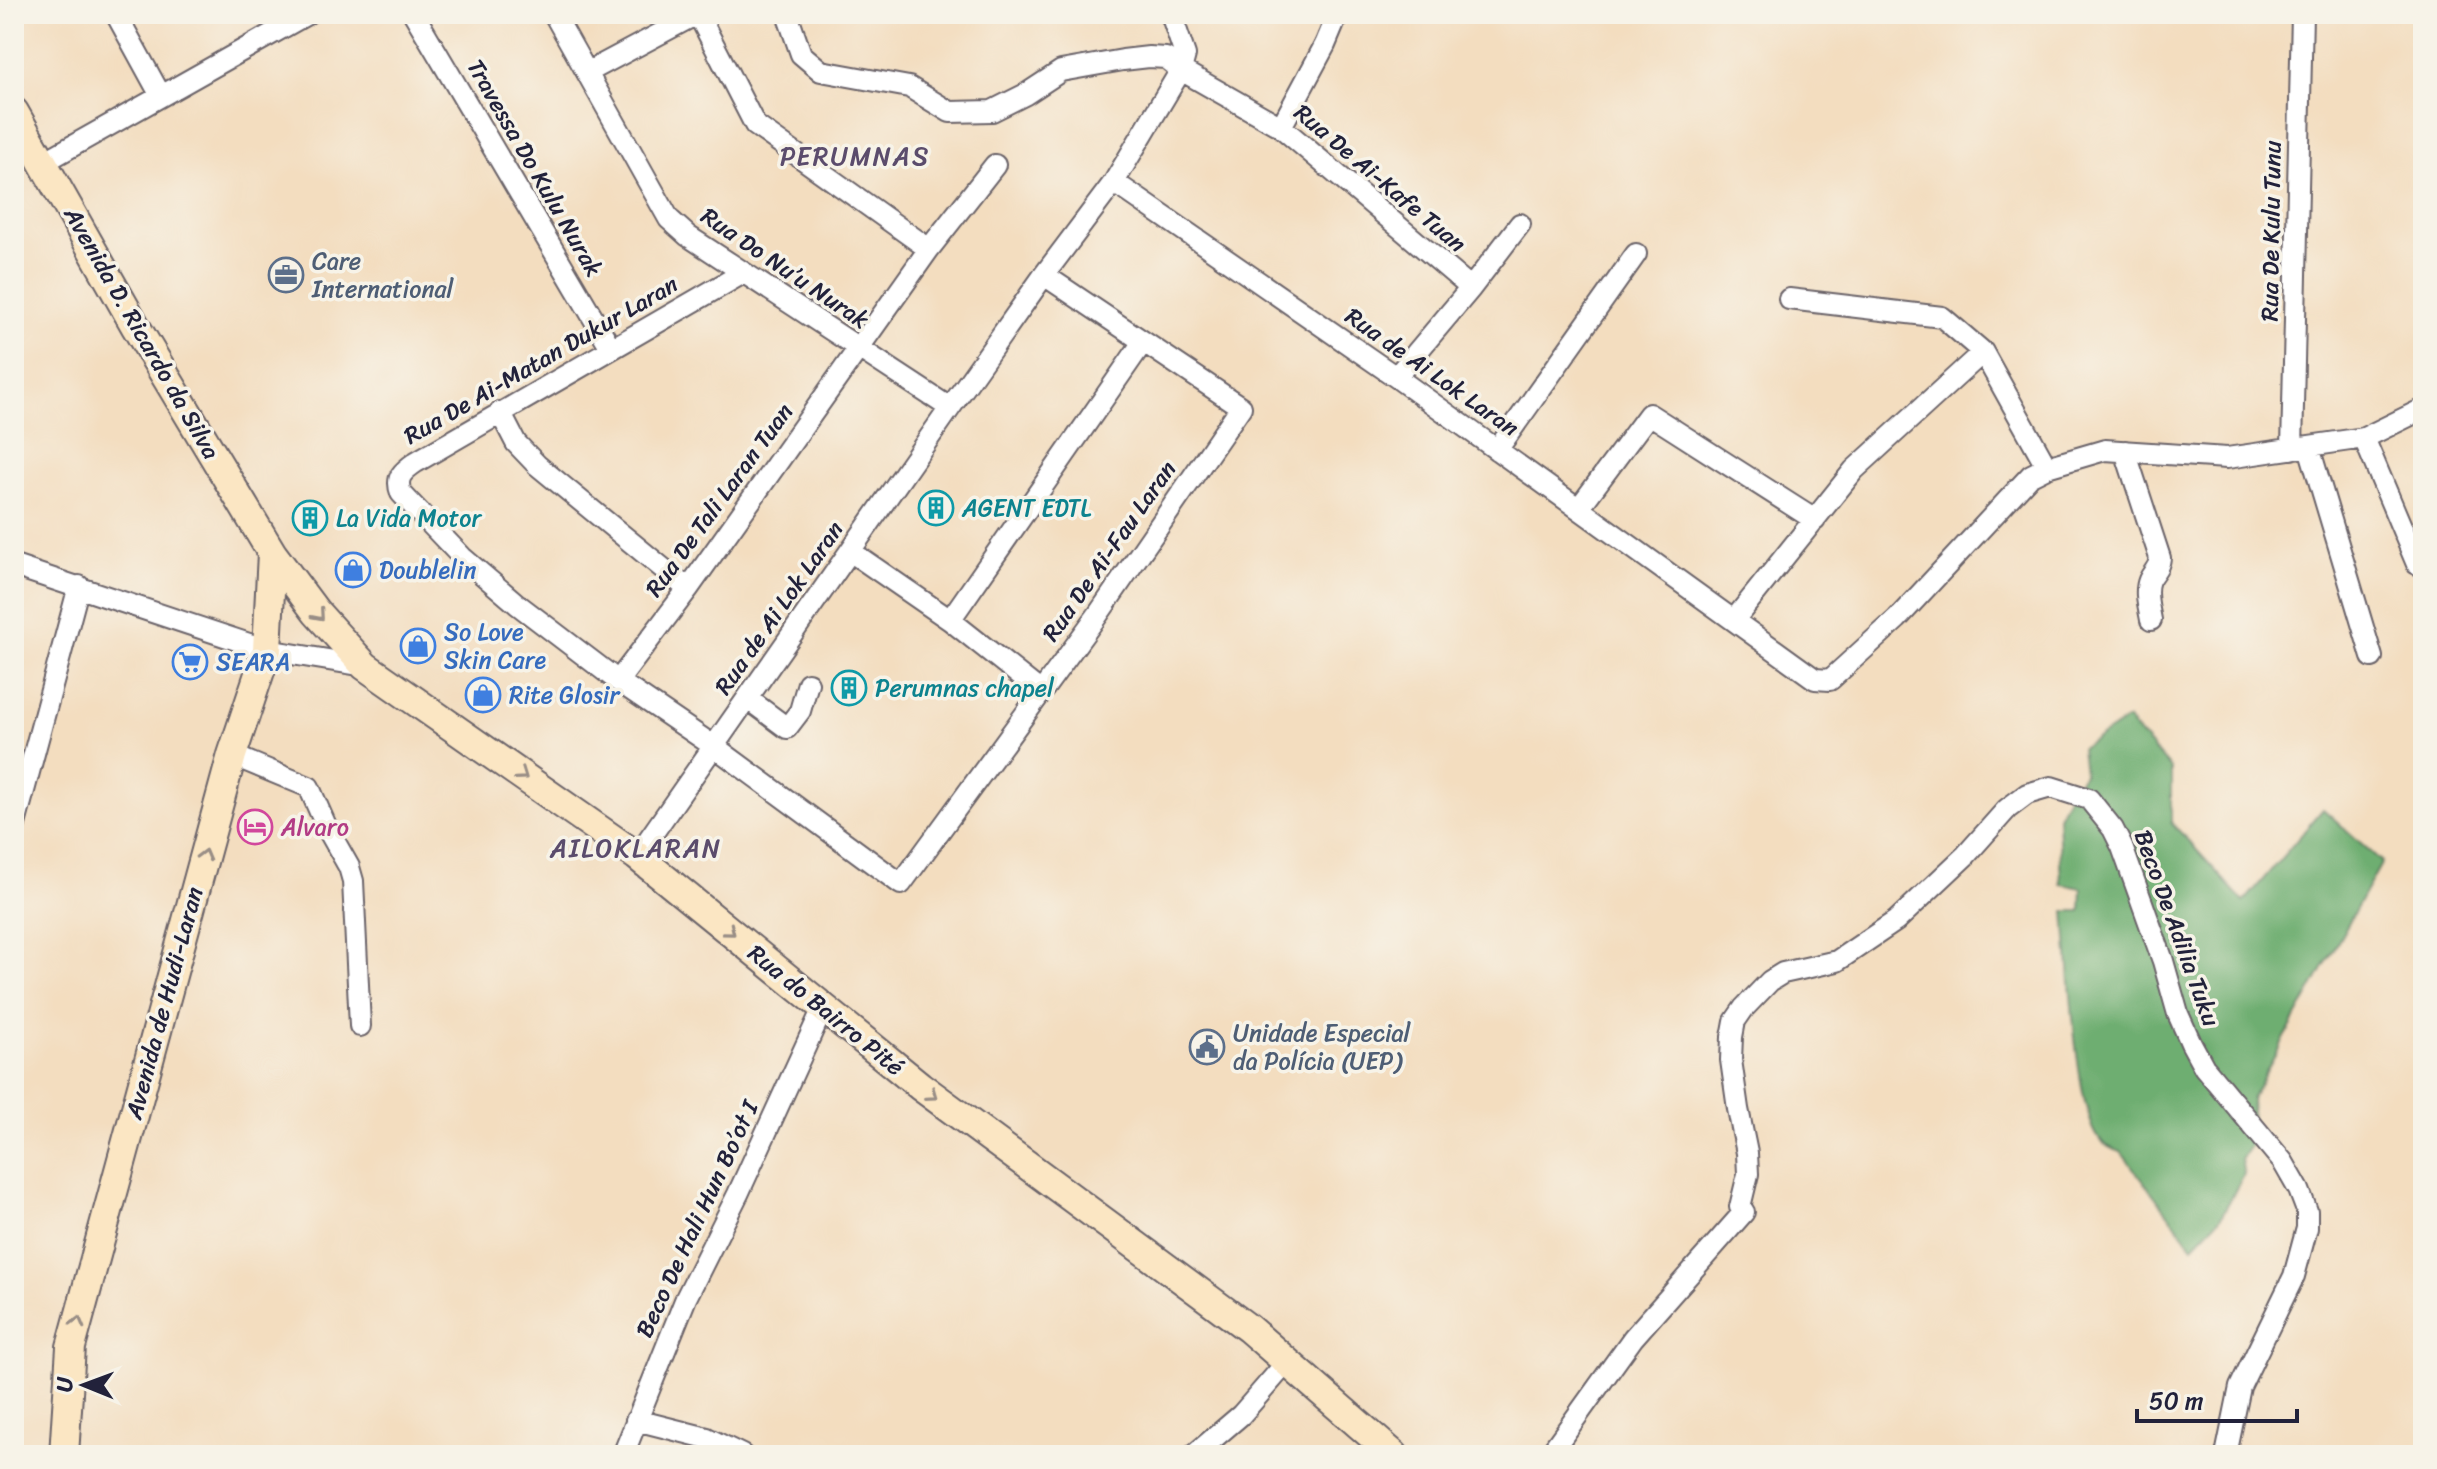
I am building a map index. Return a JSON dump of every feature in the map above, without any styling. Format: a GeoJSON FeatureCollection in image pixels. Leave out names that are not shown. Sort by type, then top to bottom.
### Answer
{"type":"FeatureCollection","features":[{"type":"Feature","properties":{"kind":"main road","name":"Avenida D. Ricardo da Silva"},"geometry":{"type":"LineString","coordinates":[[14,112],[136,327],[272,553]]}},
{"type":"Feature","properties":{"kind":"main road","name":"Avenida de Hudi-Laran"},"geometry":{"type":"LineString","coordinates":[[64,1455],[71,1347],[232,755],[267,650],[272,553]]}},
{"type":"Feature","properties":{"kind":"main road","name":"Rua do Bairro Pité"},"geometry":{"type":"LineString","coordinates":[[272,553],[316,612],[365,666],[637,856],[920,1086],[1214,1302],[1394,1455]]}},
{"type":"Feature","properties":{"kind":"street"},"geometry":{"type":"LineString","coordinates":[[116,14],[161,96]]}},
{"type":"Feature","properties":{"kind":"street"},"geometry":{"type":"LineString","coordinates":[[44,162],[307,14]]}},
{"type":"Feature","properties":{"kind":"street","name":"Travessa Do Kulu Nurak"},"geometry":{"type":"LineString","coordinates":[[414,14],[611,348]]}},
{"type":"Feature","properties":{"kind":"street","name":"Rua Do Nu’u Nurak"},"geometry":{"type":"LineString","coordinates":[[554,14],[669,219],[688,236],[743,273],[950,408]]}},
{"type":"Feature","properties":{"kind":"street"},"geometry":{"type":"LineString","coordinates":[[588,72],[697,14],[755,125],[929,249]]}},
{"type":"Feature","properties":{"kind":"street","name":"Rua De Ai-Kafe Tuan"},"geometry":{"type":"LineString","coordinates":[[787,14],[801,54],[821,71],[909,87],[950,112],[992,111],[1061,71],[1149,57],[1166,58],[1181,70],[1281,127],[1471,288],[1396,377]]}},
{"type":"Feature","properties":{"kind":"street"},"geometry":{"type":"LineString","coordinates":[[1114,182],[1181,70],[1185,55],[1171,14]]}},
{"type":"Feature","properties":{"kind":"street"},"geometry":{"type":"LineString","coordinates":[[1281,127],[1338,14]]}},
{"type":"Feature","properties":{"kind":"street","name":"Rua De Kulu Tunu"},"geometry":{"type":"LineString","coordinates":[[2302,14],[2301,448],[2372,657]]}},
{"type":"Feature","properties":{"kind":"street","name":"Rua De Tali Laran Tuan"},"geometry":{"type":"LineString","coordinates":[[618,681],[688,589],[929,249],[995,165]]}},
{"type":"Feature","properties":{"kind":"street","name":"Rua de Ai Lok Laran"},"geometry":{"type":"LineString","coordinates":[[637,856],[1044,275],[1114,182],[1396,377],[1815,679],[1830,680],[1897,619],[2031,475],[2047,467],[2105,450],[2227,458],[2301,448],[2364,438],[2423,409]]}},
{"type":"Feature","properties":{"kind":"street"},"geometry":{"type":"LineString","coordinates":[[1471,288],[1520,224]]}},
{"type":"Feature","properties":{"kind":"street"},"geometry":{"type":"LineString","coordinates":[[1497,450],[1636,254]]}},
{"type":"Feature","properties":{"kind":"street","name":"Rua De Ai-Matan Dukur Laran"},"geometry":{"type":"LineString","coordinates":[[715,747],[618,681],[495,585],[462,557],[401,493],[398,480],[403,470],[743,273]]}},
{"type":"Feature","properties":{"kind":"street","name":"Rua De Ai-Fau Laran"},"geometry":{"type":"LineString","coordinates":[[715,747],[901,884],[1097,616],[1241,407],[1044,275]]}},
{"type":"Feature","properties":{"kind":"street"},"geometry":{"type":"LineString","coordinates":[[1789,299],[1942,317],[1983,352],[2047,467]]}},
{"type":"Feature","properties":{"kind":"street"},"geometry":{"type":"LineString","coordinates":[[950,620],[1143,342]]}},
{"type":"Feature","properties":{"kind":"street"},"geometry":{"type":"LineString","coordinates":[[1734,620],[1854,470],[1983,352]]}},
{"type":"Feature","properties":{"kind":"street"},"geometry":{"type":"LineString","coordinates":[[500,412],[516,443],[537,465],[688,589]]}},
{"type":"Feature","properties":{"kind":"street"},"geometry":{"type":"LineString","coordinates":[[1579,508],[1649,414],[1815,520]]}},
{"type":"Feature","properties":{"kind":"street"},"geometry":{"type":"LineString","coordinates":[[2364,438],[2417,564]]}},
{"type":"Feature","properties":{"kind":"street"},"geometry":{"type":"LineString","coordinates":[[2125,451],[2160,558],[2158,570],[2149,578],[2147,591],[2151,620]]}},
{"type":"Feature","properties":{"kind":"street"},"geometry":{"type":"LineString","coordinates":[[850,551],[950,620],[1041,692]]}},
{"type":"Feature","properties":{"kind":"street"},"geometry":{"type":"LineString","coordinates":[[14,566],[267,650],[365,666]]}},
{"type":"Feature","properties":{"kind":"street"},"geometry":{"type":"LineString","coordinates":[[14,828],[79,586]]}},
{"type":"Feature","properties":{"kind":"street"},"geometry":{"type":"LineString","coordinates":[[748,699],[787,728],[800,711],[808,683]]}},
{"type":"Feature","properties":{"kind":"street"},"geometry":{"type":"LineString","coordinates":[[232,755],[309,787],[349,867],[355,902],[360,1026]]}},
{"type":"Feature","properties":{"kind":"street","name":"Beco De Adilia Tuku"},"geometry":{"type":"LineString","coordinates":[[1549,1455],[1633,1338],[1744,1212],[1740,1207],[1748,1174],[1747,1153],[1731,1060],[1735,1021],[1744,1008],[1770,981],[1783,973],[1837,961],[1896,921],[1966,855],[2015,801],[2051,787],[2089,799],[2113,829],[2135,880],[2178,1014],[2191,1043],[2204,1067],[2283,1162],[2307,1211],[2307,1228],[2294,1276],[2240,1387],[2226,1455]]}},
{"type":"Feature","properties":{"kind":"street","name":"Beco De Hali Hun Bo’ot I"},"geometry":{"type":"LineString","coordinates":[[623,1455],[686,1298],[738,1194],[823,1008]]}},
{"type":"Feature","properties":{"kind":"street"},"geometry":{"type":"LineString","coordinates":[[1194,1455],[1241,1415],[1287,1362]]}},
{"type":"Feature","properties":{"kind":"street"},"geometry":{"type":"LineString","coordinates":[[636,1420],[707,1438],[742,1455]]}},
{"type":"Feature","properties":{"kind":"green space"},"geometry":{"type":"Polygon","coordinates":[[[2127,720],[2171,769],[2171,822],[2244,902],[2323,809],[2382,862],[2251,1099],[2253,1140],[2241,1160],[2244,1174],[2221,1217],[2193,1246],[2121,1152],[2100,1140],[2091,1123],[2079,1066],[2065,911],[2081,911],[2082,888],[2061,884],[2058,816],[2084,773],[2081,748],[2127,720]]]}},
{"type":"Feature","properties":{"kind":"place","name":"Care International"},"geometry":{"type":"Point","coordinates":[286,275]}},
{"type":"Feature","properties":{"kind":"place","name":"AGENT EDTL"},"geometry":{"type":"Point","coordinates":[936,508]}},
{"type":"Feature","properties":{"kind":"place","name":"La Vida Motor"},"geometry":{"type":"Point","coordinates":[310,518]}},
{"type":"Feature","properties":{"kind":"place","name":"Doublelin"},"geometry":{"type":"Point","coordinates":[353,570]}},
{"type":"Feature","properties":{"kind":"place","name":"So Love Skin Care"},"geometry":{"type":"Point","coordinates":[418,646]}},
{"type":"Feature","properties":{"kind":"place","name":"SEARA"},"geometry":{"type":"Point","coordinates":[190,662]}},
{"type":"Feature","properties":{"kind":"place","name":"Perumnas chapel"},"geometry":{"type":"Point","coordinates":[849,688]}},
{"type":"Feature","properties":{"kind":"place","name":"Rite Glosir"},"geometry":{"type":"Point","coordinates":[483,695]}},
{"type":"Feature","properties":{"kind":"place","name":"Alvaro"},"geometry":{"type":"Point","coordinates":[255,827]}},
{"type":"Feature","properties":{"kind":"place","name":"Unidade Especial da Polícia (UEP)"},"geometry":{"type":"Point","coordinates":[1207,1047]}},
{"type":"Feature","properties":{"kind":"district","name":"PERUMNAS"},"geometry":{"type":"Point","coordinates":[855,156]}},
{"type":"Feature","properties":{"kind":"district","name":"AILOKLARAN"},"geometry":{"type":"Point","coordinates":[636,848]}}]}
